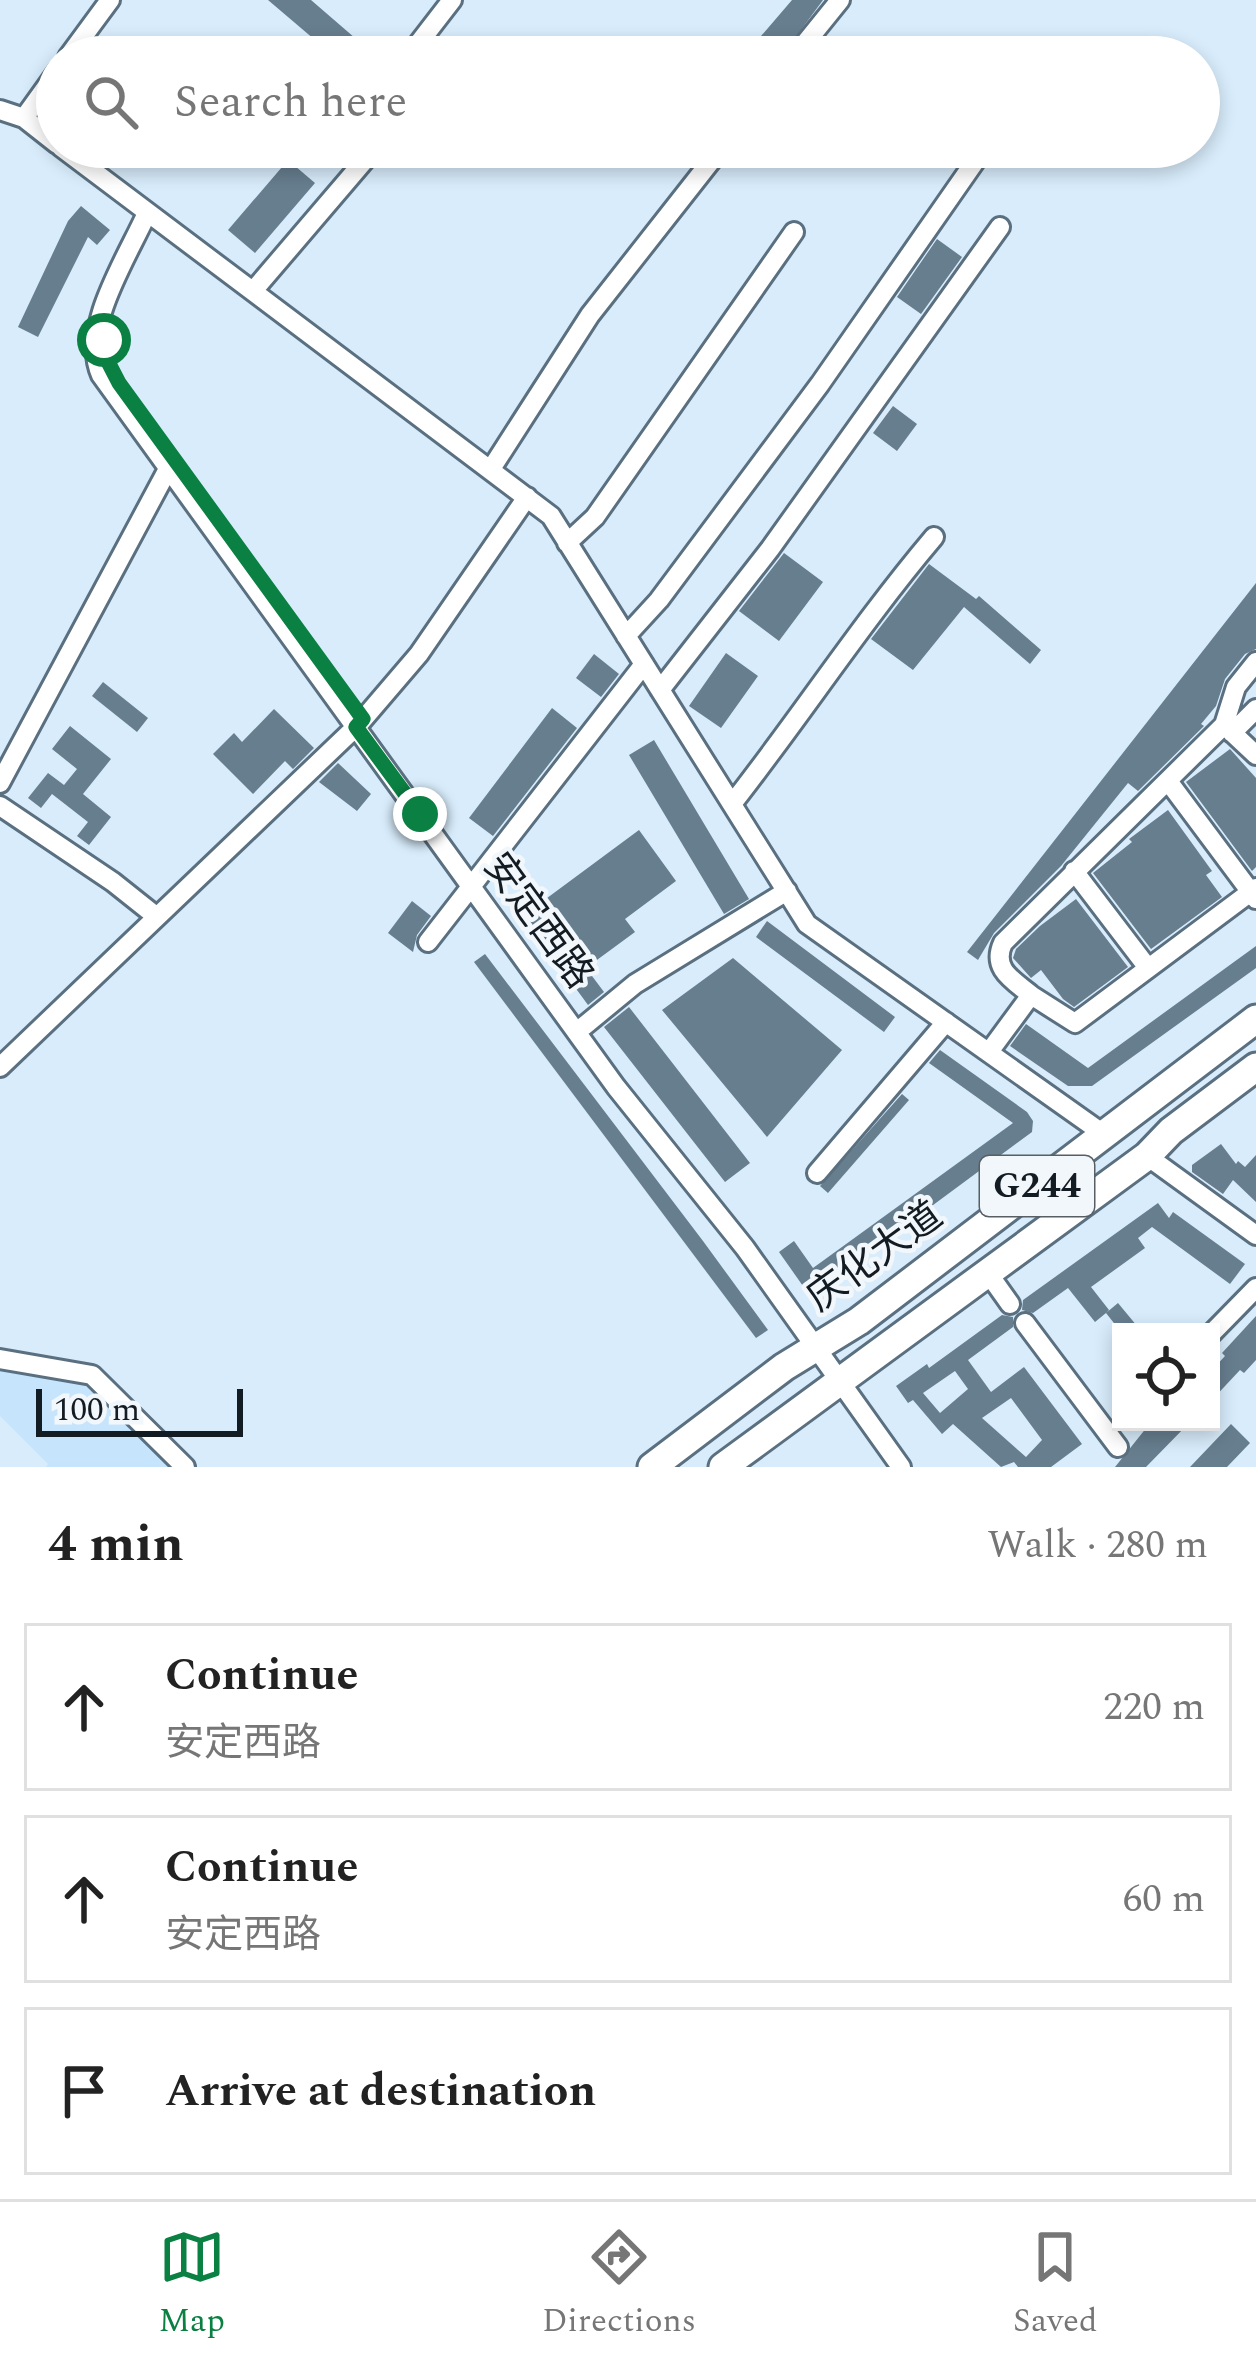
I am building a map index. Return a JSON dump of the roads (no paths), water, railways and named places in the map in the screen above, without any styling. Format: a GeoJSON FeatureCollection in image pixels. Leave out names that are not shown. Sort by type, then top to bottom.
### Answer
{"type":"FeatureCollection","features":[{"type":"Feature","properties":{"kind":"highway","name":"庆化大道"},"geometry":{"type":"LineString","coordinates":[[652,1467],[859,1321],[1256,1019]]}},
{"type":"Feature","properties":{"kind":"highway","name":"庆化大道"},"geometry":{"type":"LineString","coordinates":[[723,1467],[1147,1156],[1256,1067]]}},
{"type":"Feature","properties":{"kind":"street"},"geometry":{"type":"LineString","coordinates":[[83,36],[110,0]]}},
{"type":"Feature","properties":{"kind":"street"},"geometry":{"type":"LineString","coordinates":[[424,36],[452,0]]}},
{"type":"Feature","properties":{"kind":"street"},"geometry":{"type":"LineString","coordinates":[[811,36],[840,0]]}},
{"type":"Feature","properties":{"kind":"street"},"geometry":{"type":"LineString","coordinates":[[24,118],[36,102]]}},
{"type":"Feature","properties":{"kind":"street"},"geometry":{"type":"LineString","coordinates":[[0,110],[36,127]]}},
{"type":"Feature","properties":{"kind":"street"},"geometry":{"type":"LineString","coordinates":[[89,168],[551,516],[807,924],[1105,1135]]}},
{"type":"Feature","properties":{"kind":"street"},"geometry":{"type":"LineString","coordinates":[[253,291],[358,168]]}},
{"type":"Feature","properties":{"kind":"street"},"geometry":{"type":"LineString","coordinates":[[491,469],[590,315],[706,168]]}},
{"type":"Feature","properties":{"kind":"street"},"geometry":{"type":"LineString","coordinates":[[626,636],[659,600],[820,384],[971,168]]}},
{"type":"Feature","properties":{"kind":"street","name":"安定西路"},"geometry":{"type":"LineString","coordinates":[[151,216],[98,322],[93,346],[101,375],[476,883],[754,1243],[901,1467]]}},
{"type":"Feature","properties":{"kind":"street","name":"安定西路"},"geometry":{"type":"LineString","coordinates":[[151,216],[107,327],[104,354],[108,365],[359,723]]}},
{"type":"Feature","properties":{"kind":"street"},"geometry":{"type":"LineString","coordinates":[[660,690],[770,549],[1000,227]]}},
{"type":"Feature","properties":{"kind":"street"},"geometry":{"type":"LineString","coordinates":[[567,543],[595,517],[794,232]]}},
{"type":"Feature","properties":{"kind":"street"},"geometry":{"type":"LineString","coordinates":[[0,783],[168,469]]}},
{"type":"Feature","properties":{"kind":"street"},"geometry":{"type":"LineString","coordinates":[[0,1067],[359,723],[419,654],[527,497]]}},
{"type":"Feature","properties":{"kind":"street"},"geometry":{"type":"LineString","coordinates":[[732,803],[934,536]]}},
{"type":"Feature","properties":{"kind":"street"},"geometry":{"type":"LineString","coordinates":[[1228,729],[1236,687],[1256,662]]}},
{"type":"Feature","properties":{"kind":"street"},"geometry":{"type":"LineString","coordinates":[[428,942],[644,664]]}},
{"type":"Feature","properties":{"kind":"street"},"geometry":{"type":"LineString","coordinates":[[1168,781],[1254,893],[1075,1023],[1002,971],[999,950],[1168,781],[1256,709]]}},
{"type":"Feature","properties":{"kind":"street"},"geometry":{"type":"LineString","coordinates":[[1228,729],[1256,755]]}},
{"type":"Feature","properties":{"kind":"street"},"geometry":{"type":"LineString","coordinates":[[0,806],[157,917]]}},
{"type":"Feature","properties":{"kind":"street"},"geometry":{"type":"LineString","coordinates":[[1074,871],[1148,968]]}},
{"type":"Feature","properties":{"kind":"street","name":"安定西路"},"geometry":{"type":"LineString","coordinates":[[476,883],[616,1087],[820,1345]]}},
{"type":"Feature","properties":{"kind":"street"},"geometry":{"type":"LineString","coordinates":[[584,1026],[634,984],[787,891]]}},
{"type":"Feature","properties":{"kind":"street"},"geometry":{"type":"LineString","coordinates":[[989,1052],[1031,995]]}},
{"type":"Feature","properties":{"kind":"street"},"geometry":{"type":"LineString","coordinates":[[817,1173],[946,1022]]}},
{"type":"Feature","properties":{"kind":"street"},"geometry":{"type":"LineString","coordinates":[[1147,1156],[1256,1235]]}},
{"type":"Feature","properties":{"kind":"street"},"geometry":{"type":"LineString","coordinates":[[988,1273],[1010,1304]]}},
{"type":"Feature","properties":{"kind":"street"},"geometry":{"type":"LineString","coordinates":[[1220,1325],[1256,1288]]}},
{"type":"Feature","properties":{"kind":"street"},"geometry":{"type":"LineString","coordinates":[[1025,1323],[1118,1448]]}},
{"type":"Feature","properties":{"kind":"street"},"geometry":{"type":"LineString","coordinates":[[0,1359],[92,1375],[185,1467]]}},
{"type":"Feature","properties":{"kind":"street","name":"安定西路"},"geometry":{"type":"LineString","coordinates":[[843,1378],[914,1467]]}}]}
